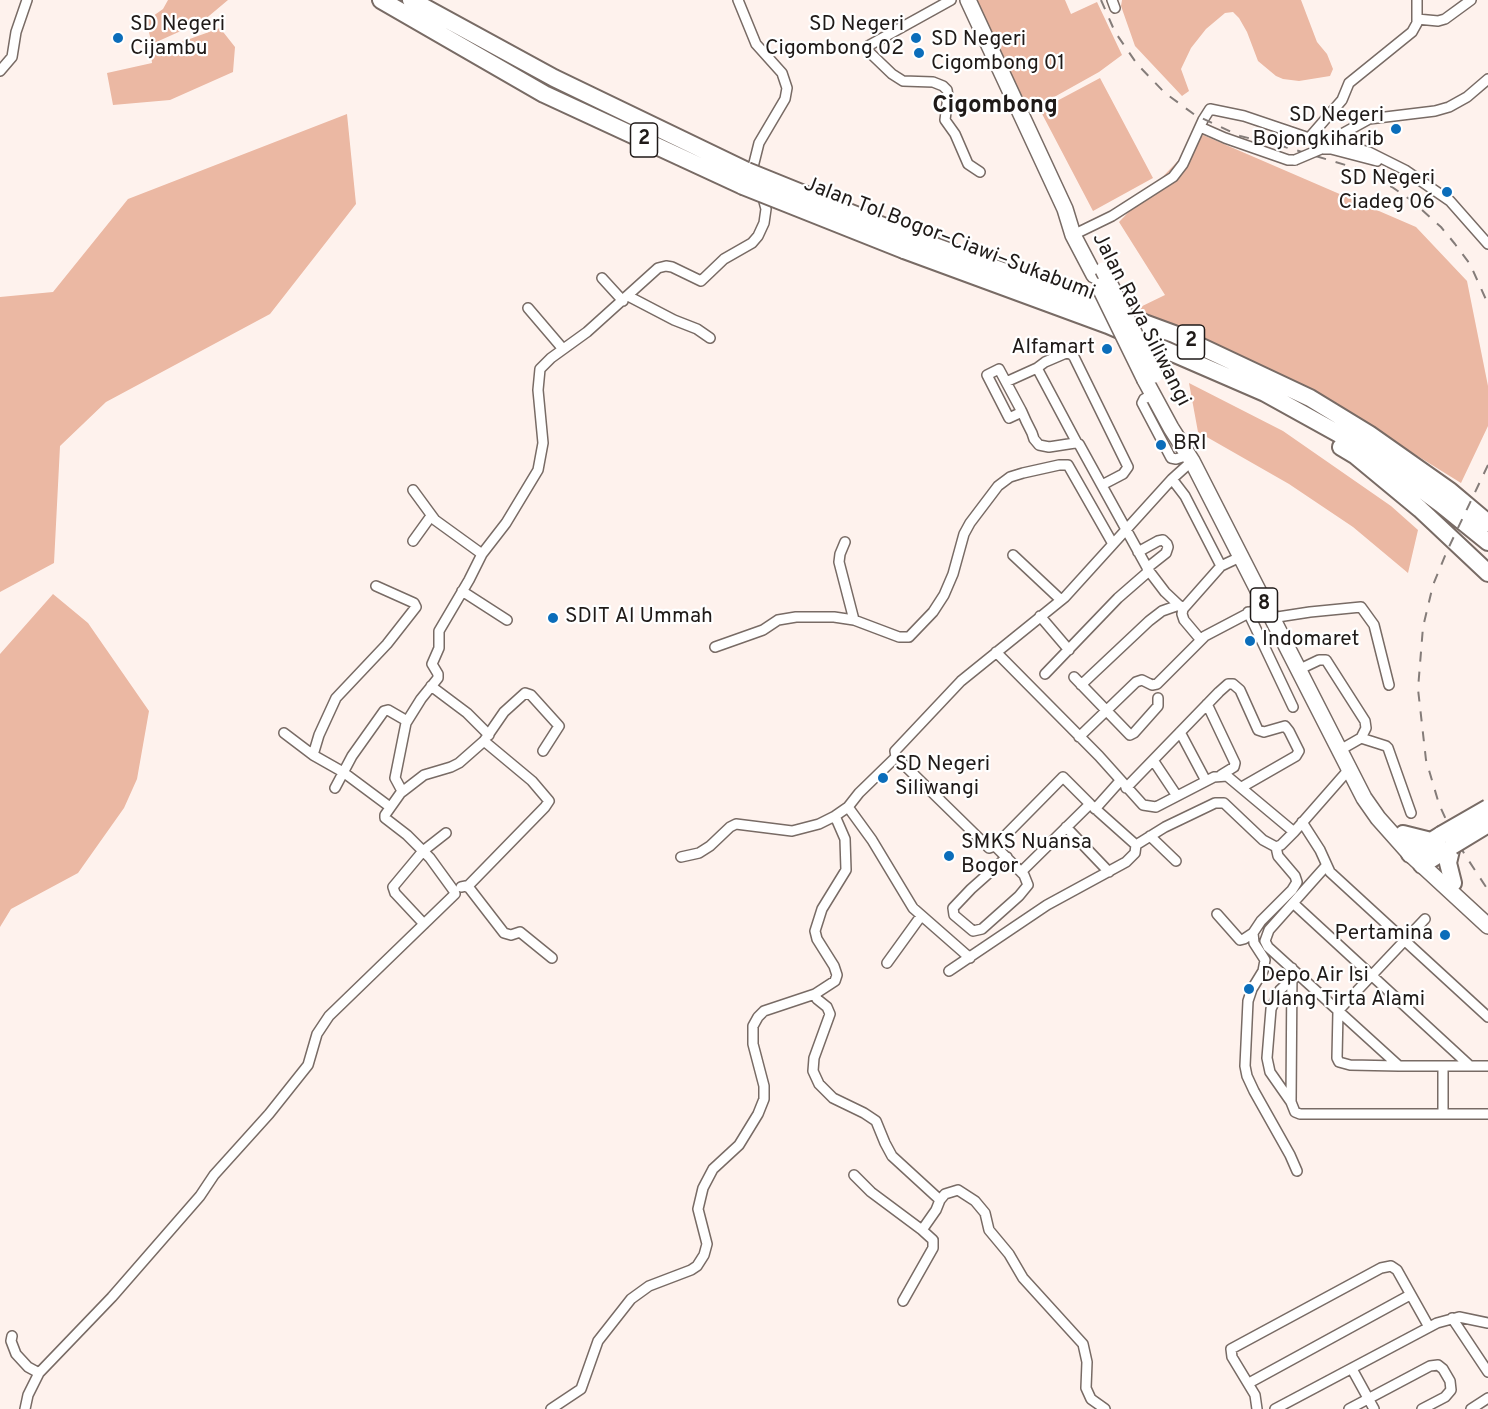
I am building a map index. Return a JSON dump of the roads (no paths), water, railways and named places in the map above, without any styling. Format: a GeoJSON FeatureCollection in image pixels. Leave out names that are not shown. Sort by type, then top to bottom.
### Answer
{"type":"FeatureCollection","features":[{"type":"Feature","properties":{"kind":"highway","name":"Jalan Tol Bogor–Ciawi–Sukabumi"},"geometry":{"type":"LineString","coordinates":[[381,0],[544,94],[1099,321],[1265,393],[1368,450],[1488,542]]}},
{"type":"Feature","properties":{"kind":"highway","name":"Jalan Tol Bogor–Ciawi–Sukabumi"},"geometry":{"type":"LineString","coordinates":[[411,0],[745,178]]}},
{"type":"Feature","properties":{"kind":"highway","name":"Jalan Raya Siliwangi"},"geometry":{"type":"LineString","coordinates":[[968,0],[1065,209],[1150,378],[1176,422],[1188,455]]}},
{"type":"Feature","properties":{"kind":"highway","name":"Jalan Tol Bogor–Ciawi–Sukabumi"},"geometry":{"type":"LineString","coordinates":[[907,244],[1174,334],[1310,398],[1369,434],[1450,491],[1488,523]]}},
{"type":"Feature","properties":{"kind":"highway","name":"Jalan Raya Siliwangi"},"geometry":{"type":"LineString","coordinates":[[1150,378],[1153,394],[1188,455],[1267,612],[1371,808],[1429,850],[1488,926]]}},
{"type":"Feature","properties":{"kind":"highway"},"geometry":{"type":"LineString","coordinates":[[1265,393],[1278,410],[1356,456],[1419,509],[1488,573]]}},
{"type":"Feature","properties":{"kind":"highway"},"geometry":{"type":"LineString","coordinates":[[1450,491],[1471,500],[1488,512]]}},
{"type":"Feature","properties":{"kind":"highway","name":"Jalan Raya Siliwangi"},"geometry":{"type":"LineString","coordinates":[[1346,762],[1402,834]]}},
{"type":"Feature","properties":{"kind":"highway"},"geometry":{"type":"LineString","coordinates":[[1429,850],[1488,808]]}},
{"type":"Feature","properties":{"kind":"highway"},"geometry":{"type":"LineString","coordinates":[[1429,850],[1488,824]]}},
{"type":"Feature","properties":{"kind":"highway"},"geometry":{"type":"LineString","coordinates":[[1402,834],[1448,863],[1453,883]]}},
{"type":"Feature","properties":{"kind":"highway","name":"Jalan Raya Siliwangi"},"geometry":{"type":"LineString","coordinates":[[1429,850],[1453,883],[1488,916]]}},
{"type":"Feature","properties":{"kind":"street"},"geometry":{"type":"LineString","coordinates":[[0,71],[12,57],[16,32],[27,0]]}},
{"type":"Feature","properties":{"kind":"street"},"geometry":{"type":"LineString","coordinates":[[402,792],[395,778],[407,720],[439,675],[432,664],[439,648],[438,633],[482,554],[501,529],[538,470],[543,443],[538,373],[545,363],[583,336],[654,271],[663,266],[672,267],[696,281],[703,280],[724,259],[754,242],[765,222],[765,205],[753,167],[760,141],[785,99],[787,88],[782,74],[757,47],[738,0]]}},
{"type":"Feature","properties":{"kind":"street"},"geometry":{"type":"LineString","coordinates":[[951,0],[866,49],[892,74],[903,81],[933,82],[947,90],[945,120],[956,134],[968,164],[980,172]]}},
{"type":"Feature","properties":{"kind":"street"},"geometry":{"type":"LineString","coordinates":[[1309,138],[1342,100],[1349,83],[1407,38],[1415,28],[1417,0]]}},
{"type":"Feature","properties":{"kind":"street"},"geometry":{"type":"LineString","coordinates":[[1417,19],[1445,20],[1471,0]]}},
{"type":"Feature","properties":{"kind":"street"},"geometry":{"type":"LineString","coordinates":[[1329,141],[1369,119],[1435,111],[1449,107],[1467,97],[1488,80]]}},
{"type":"Feature","properties":{"kind":"street"},"geometry":{"type":"LineString","coordinates":[[1078,232],[1112,216],[1173,177],[1183,164],[1200,127],[1212,109],[1244,116],[1309,138],[1329,141],[1379,156],[1418,178],[1450,201],[1488,244]]}},
{"type":"Feature","properties":{"kind":"street"},"geometry":{"type":"LineString","coordinates":[[1200,127],[1288,160],[1294,160],[1321,149],[1331,149],[1375,160],[1418,178]]}},
{"type":"Feature","properties":{"kind":"street"},"geometry":{"type":"LineString","coordinates":[[602,278],[625,298],[710,338]]}},
{"type":"Feature","properties":{"kind":"street"},"geometry":{"type":"LineString","coordinates":[[528,308],[563,349]]}},
{"type":"Feature","properties":{"kind":"street"},"geometry":{"type":"LineString","coordinates":[[1006,382],[1066,353],[1074,357],[1128,467],[1123,474],[1102,485]]}},
{"type":"Feature","properties":{"kind":"street"},"geometry":{"type":"LineString","coordinates":[[1037,368],[1148,569],[1160,586],[1181,607],[1184,620],[1200,639]]}},
{"type":"Feature","properties":{"kind":"street"},"geometry":{"type":"LineString","coordinates":[[1022,412],[1009,418],[984,377],[999,369],[1022,412],[1034,439],[1039,445],[1049,447],[1077,443]]}},
{"type":"Feature","properties":{"kind":"street"},"geometry":{"type":"LineString","coordinates":[[1136,845],[1063,777],[995,846],[987,847],[896,758],[895,751],[961,681],[1061,600],[1172,479],[1188,455]]}},
{"type":"Feature","properties":{"kind":"street"},"geometry":{"type":"LineString","coordinates":[[715,647],[748,636],[786,618],[829,617],[854,620],[899,637],[906,638],[912,635],[944,596],[953,574],[964,534],[970,523],[998,486],[1015,475],[1068,465],[1113,544]]}},
{"type":"Feature","properties":{"kind":"street"},"geometry":{"type":"LineString","coordinates":[[1172,479],[1185,496],[1221,566]]}},
{"type":"Feature","properties":{"kind":"street"},"geometry":{"type":"LineString","coordinates":[[413,490],[431,516],[482,554]]}},
{"type":"Feature","properties":{"kind":"street"},"geometry":{"type":"LineString","coordinates":[[413,541],[431,516]]}},
{"type":"Feature","properties":{"kind":"street"},"geometry":{"type":"LineString","coordinates":[[1044,674],[1118,598],[1166,553],[1168,547],[1163,540],[1138,552]]}},
{"type":"Feature","properties":{"kind":"street"},"geometry":{"type":"LineString","coordinates":[[845,542],[839,562],[854,620]]}},
{"type":"Feature","properties":{"kind":"street"},"geometry":{"type":"LineString","coordinates":[[1014,555],[1061,600]]}},
{"type":"Feature","properties":{"kind":"street"},"geometry":{"type":"LineString","coordinates":[[1081,685],[1149,621],[1162,611],[1181,607],[1221,566],[1240,557]]}},
{"type":"Feature","properties":{"kind":"street"},"geometry":{"type":"LineString","coordinates":[[313,755],[319,735],[336,698],[387,644],[416,607],[414,603],[376,586]]}},
{"type":"Feature","properties":{"kind":"street"},"geometry":{"type":"LineString","coordinates":[[462,591],[507,620]]}},
{"type":"Feature","properties":{"kind":"street"},"geometry":{"type":"LineString","coordinates":[[1079,737],[1138,680],[1152,685],[1158,684],[1200,639],[1248,612],[1310,612],[1361,607],[1374,625],[1389,685]]}},
{"type":"Feature","properties":{"kind":"street"},"geometry":{"type":"LineString","coordinates":[[1248,612],[1293,707]]}},
{"type":"Feature","properties":{"kind":"street"},"geometry":{"type":"LineString","coordinates":[[1040,616],[1069,650]]}},
{"type":"Feature","properties":{"kind":"street"},"geometry":{"type":"LineString","coordinates":[[996,652],[1104,761],[1139,802],[1151,807],[1156,807],[1234,767],[1235,763],[1207,704]]}},
{"type":"Feature","properties":{"kind":"street"},"geometry":{"type":"LineString","coordinates":[[1136,845],[1215,803],[1224,804],[1270,846],[1281,845],[1294,832],[1346,762],[1366,728],[1365,722],[1324,658],[1298,670]]}},
{"type":"Feature","properties":{"kind":"street"},"geometry":{"type":"LineString","coordinates":[[1074,677],[1128,733],[1132,734],[1158,706],[1158,698]]}},
{"type":"Feature","properties":{"kind":"street"},"geometry":{"type":"LineString","coordinates":[[1021,872],[1066,827],[1153,760],[1226,686],[1235,684],[1258,730],[1264,732],[1285,726],[1299,751],[1296,756],[1242,787]]}},
{"type":"Feature","properties":{"kind":"street"},"geometry":{"type":"LineString","coordinates":[[25,1409],[28,1395],[39,1373],[112,1297],[200,1196],[223,1165],[269,1114],[308,1065],[317,1034],[328,1016],[455,892],[461,887],[467,887],[549,801],[532,781],[503,759],[467,713],[432,686]]}},
{"type":"Feature","properties":{"kind":"street"},"geometry":{"type":"LineString","coordinates":[[455,892],[423,851],[385,818],[385,813],[402,792],[424,775],[455,765],[486,738],[504,712],[523,694],[527,693],[558,724],[558,730],[543,751]]}},
{"type":"Feature","properties":{"kind":"street"},"geometry":{"type":"LineString","coordinates":[[335,788],[366,735],[385,710],[407,720]]}},
{"type":"Feature","properties":{"kind":"street"},"geometry":{"type":"LineString","coordinates":[[1180,732],[1206,782]]}},
{"type":"Feature","properties":{"kind":"street"},"geometry":{"type":"LineString","coordinates":[[284,734],[313,755],[343,772],[390,807]]}},
{"type":"Feature","properties":{"kind":"street"},"geometry":{"type":"LineString","coordinates":[[1361,738],[1388,748],[1411,813]]}},
{"type":"Feature","properties":{"kind":"street"},"geometry":{"type":"LineString","coordinates":[[681,857],[699,853],[736,824],[792,831],[819,824],[848,807],[896,758]]}},
{"type":"Feature","properties":{"kind":"street"},"geometry":{"type":"LineString","coordinates":[[1153,760],[1177,796]]}},
{"type":"Feature","properties":{"kind":"street"},"geometry":{"type":"LineString","coordinates":[[1221,775],[1230,778],[1242,787],[1294,832]]}},
{"type":"Feature","properties":{"kind":"street"},"geometry":{"type":"LineString","coordinates":[[848,807],[872,840],[904,895],[921,916],[970,958]]}},
{"type":"Feature","properties":{"kind":"street"},"geometry":{"type":"LineString","coordinates":[[551,1409],[581,1389],[600,1338],[631,1299],[651,1285],[691,1270],[702,1259],[707,1244],[698,1209],[702,1188],[713,1169],[739,1145],[758,1114],[764,1099],[764,1086],[753,1044],[753,1026],[758,1017],[764,1011],[815,994],[837,978],[832,962],[817,939],[815,931],[822,909],[846,870],[845,839],[835,816]]}},
{"type":"Feature","properties":{"kind":"street"},"geometry":{"type":"LineString","coordinates":[[1302,822],[1320,850],[1326,866],[1338,879],[1488,1017]]}},
{"type":"Feature","properties":{"kind":"street"},"geometry":{"type":"LineString","coordinates":[[1066,827],[1109,872]]}},
{"type":"Feature","properties":{"kind":"street"},"geometry":{"type":"LineString","coordinates":[[424,924],[395,893],[393,886],[423,851],[446,833]]}},
{"type":"Feature","properties":{"kind":"street"},"geometry":{"type":"LineString","coordinates":[[1150,836],[1176,861]]}},
{"type":"Feature","properties":{"kind":"street"},"geometry":{"type":"LineString","coordinates":[[949,971],[1047,905],[1130,859],[1135,853],[1136,845]]}},
{"type":"Feature","properties":{"kind":"street"},"geometry":{"type":"LineString","coordinates":[[995,846],[1007,857],[1028,881],[1024,891],[982,929],[972,931],[953,913],[955,905],[1007,857]]}},
{"type":"Feature","properties":{"kind":"street"},"geometry":{"type":"LineString","coordinates":[[1217,914],[1240,940],[1244,939],[1292,890],[1297,882],[1296,876],[1278,856],[1276,847]]}},
{"type":"Feature","properties":{"kind":"street"},"geometry":{"type":"LineString","coordinates":[[1326,866],[1266,936],[1266,945],[1399,1066]]}},
{"type":"Feature","properties":{"kind":"street"},"geometry":{"type":"LineString","coordinates":[[467,887],[504,933],[520,932],[552,958]]}},
{"type":"Feature","properties":{"kind":"street"},"geometry":{"type":"LineString","coordinates":[[1293,903],[1469,1065]]}},
{"type":"Feature","properties":{"kind":"street"},"geometry":{"type":"LineString","coordinates":[[887,963],[921,916]]}},
{"type":"Feature","properties":{"kind":"street"},"geometry":{"type":"LineString","coordinates":[[1425,919],[1338,1011],[1337,1054],[1340,1062],[1350,1065],[1488,1066]]}},
{"type":"Feature","properties":{"kind":"street"},"geometry":{"type":"LineString","coordinates":[[1253,932],[1266,936]]}},
{"type":"Feature","properties":{"kind":"street"},"geometry":{"type":"LineString","coordinates":[[1253,932],[1254,943],[1265,960],[1263,971],[1248,1001],[1246,1076],[1297,1171]]}},
{"type":"Feature","properties":{"kind":"street"},"geometry":{"type":"LineString","coordinates":[[1292,968],[1292,1109],[1300,1114],[1488,1114]]}},
{"type":"Feature","properties":{"kind":"street"},"geometry":{"type":"LineString","coordinates":[[1291,1102],[1270,1072],[1267,1058],[1271,1009],[1280,990],[1292,979]]}},
{"type":"Feature","properties":{"kind":"street"},"geometry":{"type":"LineString","coordinates":[[815,994],[828,1007],[830,1014],[814,1058],[813,1071],[819,1084],[833,1098],[864,1113],[876,1122],[892,1156],[940,1200]]}},
{"type":"Feature","properties":{"kind":"street"},"geometry":{"type":"LineString","coordinates":[[1443,1066],[1443,1114]]}},
{"type":"Feature","properties":{"kind":"street"},"geometry":{"type":"LineString","coordinates":[[854,1175],[871,1192],[933,1240],[934,1244],[903,1300]]}},
{"type":"Feature","properties":{"kind":"street"},"geometry":{"type":"LineString","coordinates":[[922,1230],[945,1194],[958,1190],[968,1194],[981,1208],[989,1230],[1009,1254],[1023,1278],[1083,1344],[1087,1362],[1086,1388],[1091,1398],[1105,1409]]}},
{"type":"Feature","properties":{"kind":"street"},"geometry":{"type":"LineString","coordinates":[[1257,1409],[1255,1395],[1231,1353],[1231,1349],[1240,1342],[1385,1266],[1394,1267],[1397,1270],[1429,1327]]}},
{"type":"Feature","properties":{"kind":"street"},"geometry":{"type":"LineString","coordinates":[[1249,1383],[1410,1295]]}},
{"type":"Feature","properties":{"kind":"street"},"geometry":{"type":"LineString","coordinates":[[1452,1318],[1487,1368]]}},
{"type":"Feature","properties":{"kind":"street"},"geometry":{"type":"LineString","coordinates":[[1275,1409],[1429,1327],[1452,1318],[1467,1318],[1488,1323]]}},
{"type":"Feature","properties":{"kind":"street"},"geometry":{"type":"LineString","coordinates":[[12,1336],[11,1341],[16,1354],[28,1367],[39,1373]]}},
{"type":"Feature","properties":{"kind":"street"},"geometry":{"type":"LineString","coordinates":[[1349,1409],[1430,1366],[1438,1365],[1450,1381],[1451,1390],[1422,1409]]}},
{"type":"Feature","properties":{"kind":"street"},"geometry":{"type":"LineString","coordinates":[[1352,1369],[1374,1409]]}},
{"type":"Feature","properties":{"kind":"street"},"geometry":{"type":"LineString","coordinates":[[1471,1409],[1488,1398]]}},
{"type":"Feature","properties":{"kind":"railway"},"geometry":{"type":"LineString","coordinates":[[1101,0],[1115,32],[1137,64],[1165,93],[1195,115],[1240,136],[1359,169],[1412,201],[1441,227],[1470,264],[1488,304]]}},
{"type":"Feature","properties":{"kind":"railway"},"geometry":{"type":"LineString","coordinates":[[1488,465],[1433,585],[1423,627],[1418,689],[1426,760],[1439,804],[1465,855],[1488,890]]}},
{"type":"Feature","properties":{"kind":"place","name":"SD Negeri Cijambu"},"geometry":{"type":"Point","coordinates":[118,38]}},
{"type":"Feature","properties":{"kind":"place","name":"SD Negeri Cigombong 02"},"geometry":{"type":"Point","coordinates":[916,38]}},
{"type":"Feature","properties":{"kind":"place","name":"SD Negeri Cigombong 01"},"geometry":{"type":"Point","coordinates":[919,53]}},
{"type":"Feature","properties":{"kind":"place","name":"SD Negeri Bojongkiharib"},"geometry":{"type":"Point","coordinates":[1396,129]}},
{"type":"Feature","properties":{"kind":"place","name":"SD Negeri Ciadeg 06"},"geometry":{"type":"Point","coordinates":[1447,192]}},
{"type":"Feature","properties":{"kind":"place","name":"Alfamart"},"geometry":{"type":"Point","coordinates":[1107,349]}},
{"type":"Feature","properties":{"kind":"place","name":"BRI"},"geometry":{"type":"Point","coordinates":[1161,445]}},
{"type":"Feature","properties":{"kind":"place","name":"SDIT Al Ummah"},"geometry":{"type":"Point","coordinates":[553,618]}},
{"type":"Feature","properties":{"kind":"place","name":"Indomaret"},"geometry":{"type":"Point","coordinates":[1250,641]}},
{"type":"Feature","properties":{"kind":"place","name":"SD Negeri Siliwangi"},"geometry":{"type":"Point","coordinates":[883,778]}},
{"type":"Feature","properties":{"kind":"place","name":"SMKS Nuansa Bogor"},"geometry":{"type":"Point","coordinates":[949,856]}},
{"type":"Feature","properties":{"kind":"place","name":"Pertamina"},"geometry":{"type":"Point","coordinates":[1445,935]}},
{"type":"Feature","properties":{"kind":"place","name":"Depo Air Isi Ulang Tirta Alami"},"geometry":{"type":"Point","coordinates":[1249,989]}},
{"type":"Feature","properties":{"kind":"district","name":"Cigombong"},"geometry":{"type":"Point","coordinates":[995,107]}}]}
